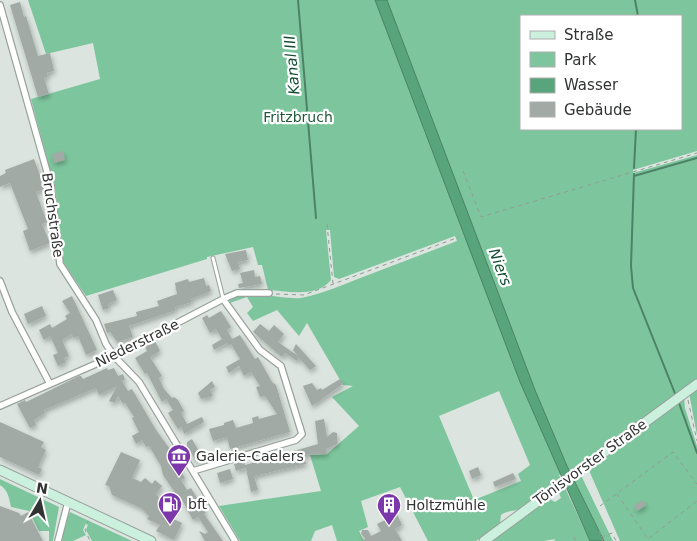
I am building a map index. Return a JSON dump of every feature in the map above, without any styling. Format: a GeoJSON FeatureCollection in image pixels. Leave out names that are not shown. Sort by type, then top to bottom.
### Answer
{"type":"FeatureCollection","features":[{"type":"Feature","properties":{"kind":"main road","name":"Tönisvorster Straße"},"geometry":{"type":"LineString","coordinates":[[484,541],[697,384]]}},
{"type":"Feature","properties":{"kind":"main road"},"geometry":{"type":"LineString","coordinates":[[0,470],[151,541]]}},
{"type":"Feature","properties":{"kind":"street","name":"Bruchstraße"},"geometry":{"type":"LineString","coordinates":[[0,6],[52,186],[60,264],[96,320],[106,344],[114,356],[139,382],[235,541]]}},
{"type":"Feature","properties":{"kind":"street"},"geometry":{"type":"LineString","coordinates":[[0,281],[12,312],[50,384]]}},
{"type":"Feature","properties":{"kind":"street","name":"Niederstraße"},"geometry":{"type":"LineString","coordinates":[[0,406],[114,356],[237,293],[269,294]]}},
{"type":"Feature","properties":{"kind":"street"},"geometry":{"type":"LineString","coordinates":[[193,471],[296,440],[302,434],[281,366],[260,350],[223,299]]}},
{"type":"Feature","properties":{"kind":"street"},"geometry":{"type":"LineString","coordinates":[[58,541],[68,502]]}},
{"type":"Feature","properties":{"kind":"lane"},"geometry":{"type":"LineString","coordinates":[[213,258],[223,299]]}},
{"type":"Feature","properties":{"kind":"path"},"geometry":{"type":"LineString","coordinates":[[463,171],[481,217],[697,153]]}},
{"type":"Feature","properties":{"kind":"path"},"geometry":{"type":"LineString","coordinates":[[328,224],[334,285]]}},
{"type":"Feature","properties":{"kind":"path"},"geometry":{"type":"LineString","coordinates":[[269,294],[304,295],[459,237]]}},
{"type":"Feature","properties":{"kind":"path"},"geometry":{"type":"LineString","coordinates":[[685,392],[697,441]]}},
{"type":"Feature","properties":{"kind":"path"},"geometry":{"type":"LineString","coordinates":[[600,506],[672,452],[697,484]]}},
{"type":"Feature","properties":{"kind":"path"},"geometry":{"type":"LineString","coordinates":[[617,494],[648,539],[697,501]]}},
{"type":"Feature","properties":{"kind":"path"},"geometry":{"type":"LineString","coordinates":[[90,513],[85,530],[90,541]]}},
{"type":"Feature","properties":{"kind":"path"},"geometry":{"type":"LineString","coordinates":[[598,531],[603,541]]}},
{"type":"Feature","properties":{"kind":"path"},"geometry":{"type":"LineString","coordinates":[[601,537],[612,533],[616,541]]}},
{"type":"Feature","properties":{"kind":"path"},"geometry":{"type":"LineString","coordinates":[[574,537],[576,541]]}},
{"type":"Feature","properties":{"kind":"green space","name":"Fritzbruch"},"geometry":{"type":"Polygon","coordinates":[[[28,0],[697,0],[697,151],[633,170],[633,173],[697,155],[697,379],[677,394],[684,397],[685,408],[697,446],[697,541],[620,541],[588,468],[672,397],[577,467],[613,541],[604,541],[568,468],[559,475],[590,541],[554,541],[555,539],[544,541],[491,541],[548,498],[555,502],[561,498],[555,483],[523,507],[501,515],[500,524],[476,541],[428,541],[400,487],[361,501],[368,527],[359,531],[364,541],[337,541],[332,525],[315,531],[311,541],[240,541],[219,506],[321,491],[310,455],[327,454],[359,426],[332,397],[353,386],[343,385],[307,323],[299,336],[277,310],[253,321],[247,313],[253,307],[247,297],[230,303],[230,300],[243,294],[294,298],[309,296],[333,289],[457,241],[455,236],[339,279],[334,277],[330,230],[326,230],[331,280],[325,286],[318,289],[301,292],[268,290],[262,265],[258,265],[253,247],[207,257],[207,259],[86,296],[63,262],[58,234],[56,192],[31,99],[100,79],[93,43],[46,54],[28,0]],[[499,391],[439,416],[474,500],[521,481],[518,474],[530,465],[499,391]]]}},
{"type":"Feature","properties":{"kind":"green space"},"geometry":{"type":"Polygon","coordinates":[[[697,388],[697,435],[689,393],[697,388]]]}},
{"type":"Feature","properties":{"kind":"green space"},"geometry":{"type":"Polygon","coordinates":[[[0,479],[59,507],[53,541],[49,541],[49,531],[39,531],[29,511],[11,507],[9,497],[0,485],[0,479]]]}},
{"type":"Feature","properties":{"kind":"green space"},"geometry":{"type":"Polygon","coordinates":[[[70,512],[132,541],[92,541],[86,530],[88,524],[86,523],[83,530],[86,535],[73,541],[62,541],[63,529],[70,512]]]}},
{"type":"Feature","properties":{"kind":"water"},"geometry":{"type":"Polygon","coordinates":[[[375,0],[387,0],[535,390],[567,466],[604,541],[590,541],[520,382],[375,0]]]}},
{"type":"Feature","properties":{"kind":"building"},"geometry":{"type":"Polygon","coordinates":[[[20,2],[38,56],[50,53],[54,71],[47,73],[48,77],[44,78],[49,94],[38,97],[10,5],[20,2]]]}},
{"type":"Feature","properties":{"kind":"building"},"geometry":{"type":"Polygon","coordinates":[[[63,151],[65,160],[54,163],[52,154],[63,151]]]}},
{"type":"Feature","properties":{"kind":"building"},"geometry":{"type":"Polygon","coordinates":[[[34,159],[45,189],[36,192],[47,222],[42,224],[50,243],[30,251],[23,231],[28,229],[10,183],[0,187],[0,176],[6,173],[5,170],[34,159]]]}},
{"type":"Feature","properties":{"kind":"building"},"geometry":{"type":"Polygon","coordinates":[[[246,250],[248,260],[238,262],[240,269],[232,271],[225,254],[246,250]]]}},
{"type":"Feature","properties":{"kind":"building"},"geometry":{"type":"Polygon","coordinates":[[[254,270],[255,277],[260,276],[262,284],[239,288],[238,284],[243,283],[240,273],[254,270]]]}},
{"type":"Feature","properties":{"kind":"building"},"geometry":{"type":"Polygon","coordinates":[[[204,278],[206,286],[209,285],[211,291],[191,299],[192,302],[175,307],[176,310],[129,326],[133,337],[117,342],[110,332],[107,333],[104,324],[137,316],[136,312],[159,306],[157,301],[177,294],[175,283],[188,279],[189,282],[204,278]]]}},
{"type":"Feature","properties":{"kind":"building"},"geometry":{"type":"Polygon","coordinates":[[[113,290],[117,300],[108,304],[109,308],[103,310],[98,295],[113,290]]]}},
{"type":"Feature","properties":{"kind":"building"},"geometry":{"type":"Polygon","coordinates":[[[72,296],[97,350],[86,355],[78,336],[73,338],[72,334],[62,340],[69,356],[64,358],[66,362],[58,366],[53,355],[58,353],[50,336],[44,340],[39,330],[50,324],[52,328],[67,319],[65,316],[70,313],[62,301],[72,296]]]}},
{"type":"Feature","properties":{"kind":"building"},"geometry":{"type":"Polygon","coordinates":[[[42,306],[46,316],[28,324],[24,314],[42,306]]]}},
{"type":"Feature","properties":{"kind":"building"},"geometry":{"type":"Polygon","coordinates":[[[221,311],[231,327],[227,330],[232,339],[240,335],[255,359],[258,357],[272,382],[276,385],[290,432],[230,449],[227,437],[213,441],[209,429],[224,425],[224,423],[233,420],[236,428],[253,423],[252,418],[258,416],[259,419],[277,414],[265,396],[260,397],[256,387],[260,386],[251,372],[244,376],[239,366],[229,373],[226,367],[240,359],[231,344],[228,346],[227,343],[214,350],[212,345],[222,339],[216,329],[210,333],[202,318],[207,315],[209,318],[221,311]]]}},
{"type":"Feature","properties":{"kind":"building"},"geometry":{"type":"Polygon","coordinates":[[[260,324],[269,331],[274,325],[284,334],[278,342],[298,356],[293,350],[296,344],[316,366],[310,370],[299,358],[297,361],[285,353],[282,357],[253,332],[260,324]]]}},
{"type":"Feature","properties":{"kind":"building"},"geometry":{"type":"Polygon","coordinates":[[[155,341],[160,351],[150,357],[162,376],[159,378],[164,389],[172,398],[174,397],[178,400],[184,411],[181,413],[187,424],[202,417],[204,422],[184,434],[182,427],[178,429],[168,413],[173,410],[166,399],[162,402],[147,373],[145,374],[135,358],[147,351],[145,347],[155,341]]]}},
{"type":"Feature","properties":{"kind":"building"},"geometry":{"type":"Polygon","coordinates":[[[107,368],[108,370],[114,368],[118,376],[123,374],[125,380],[122,381],[128,391],[132,389],[156,430],[181,464],[178,466],[185,478],[181,480],[187,490],[191,488],[206,513],[204,514],[223,541],[205,541],[199,531],[205,534],[208,532],[198,517],[193,520],[180,496],[178,497],[163,475],[161,466],[149,446],[146,447],[142,440],[136,444],[132,436],[139,432],[132,418],[134,417],[118,396],[115,403],[109,401],[117,386],[99,395],[96,388],[44,410],[45,413],[34,420],[36,425],[30,428],[17,404],[25,400],[26,402],[79,376],[83,379],[107,368]]]}},
{"type":"Feature","properties":{"kind":"building"},"geometry":{"type":"Polygon","coordinates":[[[340,379],[343,384],[312,406],[303,386],[312,383],[317,390],[321,388],[322,390],[340,379]]]}},
{"type":"Feature","properties":{"kind":"building"},"geometry":{"type":"Polygon","coordinates":[[[212,381],[215,387],[210,390],[213,396],[201,399],[198,393],[212,381]]]}},
{"type":"Feature","properties":{"kind":"building"},"geometry":{"type":"Polygon","coordinates":[[[324,419],[327,437],[333,432],[337,433],[337,444],[326,449],[327,454],[303,455],[306,464],[254,476],[258,490],[251,492],[246,468],[236,471],[234,464],[244,461],[245,465],[318,444],[315,421],[324,419]]]}},
{"type":"Feature","properties":{"kind":"building"},"geometry":{"type":"Polygon","coordinates":[[[0,422],[44,442],[41,447],[46,450],[38,467],[42,469],[39,475],[0,457],[0,422]]]}},
{"type":"Feature","properties":{"kind":"building"},"geometry":{"type":"Polygon","coordinates":[[[192,439],[201,455],[201,458],[196,461],[187,446],[187,442],[192,439]]]}},
{"type":"Feature","properties":{"kind":"building"},"geometry":{"type":"Polygon","coordinates":[[[121,452],[140,460],[132,478],[141,482],[145,478],[152,484],[155,480],[162,486],[156,494],[169,510],[163,514],[182,523],[174,540],[156,531],[160,525],[147,519],[149,516],[141,508],[112,495],[109,486],[105,485],[121,452]]]}},
{"type":"Feature","properties":{"kind":"building"},"geometry":{"type":"Polygon","coordinates":[[[478,467],[481,475],[472,479],[469,471],[478,467]]]}},
{"type":"Feature","properties":{"kind":"building"},"geometry":{"type":"Polygon","coordinates":[[[230,469],[233,479],[220,483],[217,473],[230,469]]]}},
{"type":"Feature","properties":{"kind":"building"},"geometry":{"type":"Polygon","coordinates":[[[513,473],[516,479],[495,487],[493,482],[513,473]]]}},
{"type":"Feature","properties":{"kind":"building"},"geometry":{"type":"Polygon","coordinates":[[[642,500],[646,505],[637,511],[634,506],[642,500]]]}},
{"type":"Feature","properties":{"kind":"building"},"geometry":{"type":"Polygon","coordinates":[[[0,506],[19,513],[21,516],[28,512],[43,541],[0,541],[0,506]]]}},
{"type":"Feature","properties":{"kind":"building","name":"Holtzmühle"},"geometry":{"type":"Polygon","coordinates":[[[397,514],[402,525],[395,529],[402,541],[363,541],[365,538],[361,534],[362,530],[368,530],[371,536],[381,531],[377,524],[397,514]]]}},
{"type":"Feature","properties":{"kind":"waterway","name":"Kanal III"},"geometry":{"type":"LineString","coordinates":[[298,0],[316,218]]}},
{"type":"Feature","properties":{"kind":"waterway"},"geometry":{"type":"LineString","coordinates":[[635,0],[638,15]]}},
{"type":"Feature","properties":{"kind":"waterway"},"geometry":{"type":"LineString","coordinates":[[634,168],[636,130]]}},
{"type":"Feature","properties":{"kind":"waterway"},"geometry":{"type":"LineString","coordinates":[[634,176],[697,158]]}},
{"type":"Feature","properties":{"kind":"waterway"},"geometry":{"type":"LineString","coordinates":[[634,174],[631,266],[633,288],[676,396]]}},
{"type":"Feature","properties":{"kind":"waterway"},"geometry":{"type":"LineString","coordinates":[[679,403],[697,453]]}},
{"type":"Feature","properties":{"kind":"place","name":"Galerie-Caelers"},"geometry":{"type":"Point","coordinates":[179,477]}},
{"type":"Feature","properties":{"kind":"place","name":"bft"},"geometry":{"type":"Point","coordinates":[170,525]}},
{"type":"Feature","properties":{"kind":"place","name":"Holtzmühle"},"geometry":{"type":"Point","coordinates":[389,526]}},
{"type":"Feature","properties":{"kind":"water label","name":"Niers"},"geometry":{"type":"Point","coordinates":[500,267]}}]}
